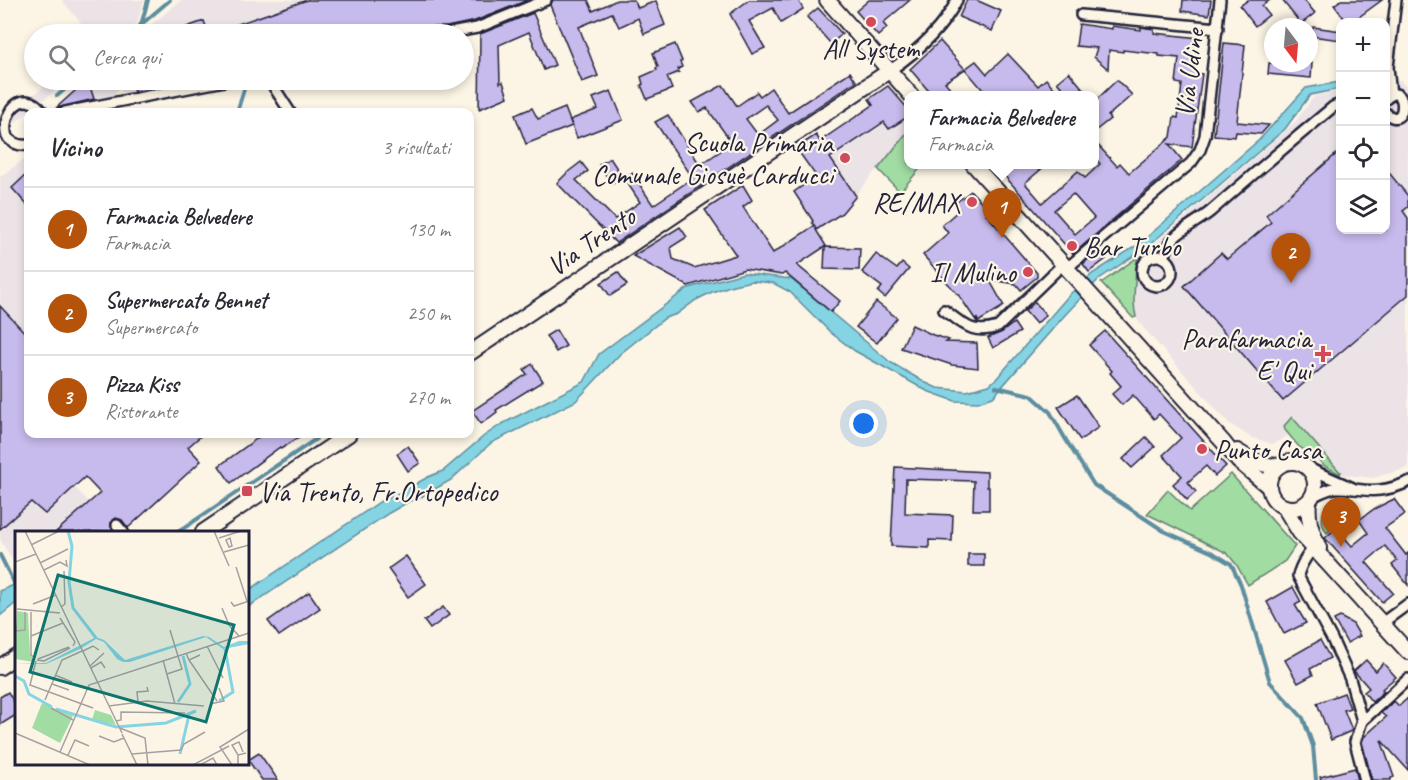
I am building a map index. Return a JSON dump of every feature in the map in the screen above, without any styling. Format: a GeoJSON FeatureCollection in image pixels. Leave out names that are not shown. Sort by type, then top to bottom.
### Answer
{"type":"FeatureCollection","features":[{"type":"Feature","properties":{"kind":"main road"},"geometry":{"type":"LineString","coordinates":[[827,0],[907,91]]}},
{"type":"Feature","properties":{"kind":"main road","name":"Via Trento"},"geometry":{"type":"LineString","coordinates":[[474,350],[890,71]]}},
{"type":"Feature","properties":{"kind":"main road"},"geometry":{"type":"LineString","coordinates":[[977,169],[1224,442],[1238,461],[1269,487]]}},
{"type":"Feature","properties":{"kind":"main road"},"geometry":{"type":"LineString","coordinates":[[204,531],[343,438]]}},
{"type":"Feature","properties":{"kind":"main road"},"geometry":{"type":"LineString","coordinates":[[1224,442],[1252,461],[1279,466]]}},
{"type":"Feature","properties":{"kind":"main road"},"geometry":{"type":"LineString","coordinates":[[1318,550],[1308,514],[1315,492],[1315,480],[1308,468],[1288,462],[1279,466],[1269,480],[1274,500],[1284,507],[1300,533],[1318,550],[1408,652]]}},
{"type":"Feature","properties":{"kind":"main road"},"geometry":{"type":"LineString","coordinates":[[1284,507],[1295,508],[1311,499]]}},
{"type":"Feature","properties":{"kind":"main road"},"geometry":{"type":"LineString","coordinates":[[0,667],[15,657]]}},
{"type":"Feature","properties":{"kind":"street"},"geometry":{"type":"LineString","coordinates":[[474,29],[546,0]]}},
{"type":"Feature","properties":{"kind":"street"},"geometry":{"type":"LineString","coordinates":[[890,71],[916,52],[941,25],[957,0]]}},
{"type":"Feature","properties":{"kind":"street","name":"Via Udine"},"geometry":{"type":"LineString","coordinates":[[1065,266],[1191,163],[1200,150],[1204,136],[1220,0]]}},
{"type":"Feature","properties":{"kind":"street"},"geometry":{"type":"LineString","coordinates":[[1389,72],[1396,0]]}},
{"type":"Feature","properties":{"kind":"street"},"geometry":{"type":"LineString","coordinates":[[1081,15],[1218,28]]}},
{"type":"Feature","properties":{"kind":"street"},"geometry":{"type":"LineString","coordinates":[[86,108],[178,90]]}},
{"type":"Feature","properties":{"kind":"street"},"geometry":{"type":"LineString","coordinates":[[276,90],[287,108]]}},
{"type":"Feature","properties":{"kind":"street"},"geometry":{"type":"LineString","coordinates":[[1390,97],[1398,95],[1404,100],[1407,110],[1396,117],[1390,116]]}},
{"type":"Feature","properties":{"kind":"street"},"geometry":{"type":"LineString","coordinates":[[24,145],[8,139],[2,128],[3,116],[11,105],[22,101],[33,103],[40,108]]}},
{"type":"Feature","properties":{"kind":"street"},"geometry":{"type":"LineString","coordinates":[[1164,258],[1165,251],[1172,240],[1181,232],[1203,217],[1292,140],[1336,106]]}},
{"type":"Feature","properties":{"kind":"street"},"geometry":{"type":"LineString","coordinates":[[944,310],[969,328],[985,331],[998,327],[1065,266]]}},
{"type":"Feature","properties":{"kind":"street"},"geometry":{"type":"LineString","coordinates":[[1308,468],[1355,489]]}},
{"type":"Feature","properties":{"kind":"street"},"geometry":{"type":"LineString","coordinates":[[1311,499],[1325,490],[1335,488],[1380,490],[1408,482]]}},
{"type":"Feature","properties":{"kind":"street"},"geometry":{"type":"LineString","coordinates":[[1318,550],[1299,568],[1298,576],[1332,639],[1345,669],[1362,721]]}},
{"type":"Feature","properties":{"kind":"street"},"geometry":{"type":"LineString","coordinates":[[1382,623],[1408,604]]}},
{"type":"Feature","properties":{"kind":"street"},"geometry":{"type":"LineString","coordinates":[[1365,780],[1355,742],[1362,721],[1408,680]]}},
{"type":"Feature","properties":{"kind":"shaded area"},"geometry":{"type":"Polygon","coordinates":[[[62,0],[144,0],[136,24],[82,24],[62,0]]]}},
{"type":"Feature","properties":{"kind":"shaded area"},"geometry":{"type":"Polygon","coordinates":[[[181,0],[539,0],[477,26],[474,24],[152,24],[181,0]]]}},
{"type":"Feature","properties":{"kind":"shaded area"},"geometry":{"type":"Polygon","coordinates":[[[1401,80],[1408,86],[1408,468],[1373,478],[1340,474],[1323,465],[1316,457],[1299,447],[1289,435],[1273,444],[1250,437],[1230,424],[1140,324],[1133,304],[1135,265],[1138,257],[1296,121],[1314,96],[1336,92],[1336,234],[1390,234],[1390,81],[1401,80]]]}},
{"type":"Feature","properties":{"kind":"shaded area","name":"Scuola Primaria Comunale Giosuè Carducci"},"geometry":{"type":"Polygon","coordinates":[[[888,86],[904,104],[904,136],[841,213],[796,148],[816,135],[820,141],[873,105],[869,99],[888,86]]]}},
{"type":"Feature","properties":{"kind":"shaded area"},"geometry":{"type":"Polygon","coordinates":[[[40,90],[56,90],[33,108],[24,108],[24,116],[0,135],[0,122],[40,90]]]}},
{"type":"Feature","properties":{"kind":"shaded area"},"geometry":{"type":"Polygon","coordinates":[[[76,90],[118,90],[111,97],[64,107],[62,102],[76,90]]]}},
{"type":"Feature","properties":{"kind":"shaded area"},"geometry":{"type":"Polygon","coordinates":[[[120,90],[145,90],[125,94],[120,90]]]}},
{"type":"Feature","properties":{"kind":"shaded area"},"geometry":{"type":"Polygon","coordinates":[[[24,159],[24,411],[0,384],[0,177],[24,159]]]}},
{"type":"Feature","properties":{"kind":"shaded area"},"geometry":{"type":"Polygon","coordinates":[[[0,408],[24,433],[24,438],[28,438],[118,531],[15,531],[15,564],[0,539],[0,408]]]}},
{"type":"Feature","properties":{"kind":"green space"},"geometry":{"type":"Polygon","coordinates":[[[904,136],[904,169],[920,169],[900,192],[878,169],[904,136]]]}},
{"type":"Feature","properties":{"kind":"green space"},"geometry":{"type":"Polygon","coordinates":[[[1138,257],[1134,295],[1136,317],[1133,318],[1101,283],[1138,257]]]}},
{"type":"Feature","properties":{"kind":"green space"},"geometry":{"type":"Polygon","coordinates":[[[1292,417],[1341,472],[1340,474],[1323,465],[1316,457],[1299,447],[1284,426],[1292,417]]]}},
{"type":"Feature","properties":{"kind":"green space"},"geometry":{"type":"Polygon","coordinates":[[[1231,474],[1295,546],[1285,561],[1248,585],[1227,553],[1147,514],[1168,490],[1190,511],[1231,474]]]}},
{"type":"Feature","properties":{"kind":"green space"},"geometry":{"type":"Polygon","coordinates":[[[1346,496],[1350,501],[1349,505],[1342,513],[1328,521],[1332,528],[1327,533],[1322,522],[1324,510],[1331,503],[1342,502],[1346,496]]]}},
{"type":"Feature","properties":{"kind":"water"},"geometry":{"type":"Polygon","coordinates":[[[1336,83],[1336,90],[1310,95],[1285,129],[1147,247],[1099,279],[993,397],[978,402],[955,401],[927,391],[855,351],[831,333],[790,292],[773,283],[752,281],[733,285],[712,292],[677,314],[665,318],[620,354],[576,401],[491,443],[451,480],[389,513],[249,606],[249,590],[381,501],[443,471],[484,436],[502,424],[584,382],[599,354],[688,288],[744,273],[791,279],[890,362],[924,382],[937,388],[967,391],[989,385],[1070,294],[1092,274],[1139,244],[1259,140],[1306,88],[1336,83]]]}},
{"type":"Feature","properties":{"kind":"water"},"geometry":{"type":"Polygon","coordinates":[[[15,584],[15,604],[0,616],[0,591],[15,584]]]}},
{"type":"Feature","properties":{"kind":"building"},"geometry":{"type":"Polygon","coordinates":[[[307,0],[528,0],[475,21],[461,24],[238,24],[307,0]]]}},
{"type":"Feature","properties":{"kind":"building"},"geometry":{"type":"Polygon","coordinates":[[[553,0],[588,0],[593,11],[617,0],[634,0],[638,8],[656,1],[665,25],[644,34],[638,18],[619,27],[612,13],[579,27],[598,76],[582,82],[550,5],[553,0]]]}},
{"type":"Feature","properties":{"kind":"building"},"geometry":{"type":"Polygon","coordinates":[[[749,0],[798,0],[803,9],[781,23],[773,8],[749,21],[765,48],[752,54],[730,14],[749,0]]]}},
{"type":"Feature","properties":{"kind":"building"},"geometry":{"type":"Polygon","coordinates":[[[869,0],[910,0],[883,23],[887,28],[878,36],[856,11],[869,0]]]}},
{"type":"Feature","properties":{"kind":"building"},"geometry":{"type":"Polygon","coordinates":[[[967,0],[976,0],[1001,11],[992,31],[959,17],[967,0]]]}},
{"type":"Feature","properties":{"kind":"building"},"geometry":{"type":"Polygon","coordinates":[[[1183,0],[1211,0],[1209,15],[1182,11],[1183,0]]]}},
{"type":"Feature","properties":{"kind":"building"},"geometry":{"type":"Polygon","coordinates":[[[1248,0],[1270,0],[1262,6],[1269,15],[1255,26],[1240,6],[1248,0]]]}},
{"type":"Feature","properties":{"kind":"building"},"geometry":{"type":"Polygon","coordinates":[[[1282,0],[1304,0],[1315,13],[1309,18],[1296,18],[1282,0]]]}},
{"type":"Feature","properties":{"kind":"building"},"geometry":{"type":"Polygon","coordinates":[[[1341,0],[1382,0],[1357,18],[1344,18],[1334,5],[1341,0]]]}},
{"type":"Feature","properties":{"kind":"building"},"geometry":{"type":"Polygon","coordinates":[[[818,8],[842,34],[831,44],[807,17],[818,8]]]}},
{"type":"Feature","properties":{"kind":"building"},"geometry":{"type":"Polygon","coordinates":[[[533,13],[555,65],[544,70],[529,32],[499,45],[500,83],[503,82],[508,97],[479,109],[480,34],[533,13]]]}},
{"type":"Feature","properties":{"kind":"building"},"geometry":{"type":"Polygon","coordinates":[[[1079,24],[1112,29],[1112,26],[1141,30],[1141,27],[1154,29],[1154,33],[1199,38],[1195,73],[1202,74],[1192,147],[1169,144],[1182,160],[1073,254],[999,169],[1041,169],[1025,183],[1042,203],[1078,171],[1085,178],[1095,169],[1099,169],[1099,146],[1117,166],[1120,163],[1129,173],[1171,137],[1174,117],[1178,118],[1182,84],[1176,83],[1179,58],[1109,50],[1108,69],[1094,57],[1097,48],[1076,46],[1079,24]],[[1073,194],[1054,210],[1075,234],[1094,218],[1073,194]]]}},
{"type":"Feature","properties":{"kind":"building"},"geometry":{"type":"Polygon","coordinates":[[[1318,28],[1336,30],[1336,39],[1318,37],[1318,28]]]}},
{"type":"Feature","properties":{"kind":"building"},"geometry":{"type":"Polygon","coordinates":[[[940,41],[965,69],[945,82],[953,91],[929,91],[910,69],[940,41]]]}},
{"type":"Feature","properties":{"kind":"building"},"geometry":{"type":"Polygon","coordinates":[[[1224,43],[1245,45],[1237,122],[1269,125],[1261,134],[1236,132],[1235,137],[1214,135],[1224,43]]]}},
{"type":"Feature","properties":{"kind":"building"},"geometry":{"type":"Polygon","coordinates":[[[675,44],[682,67],[678,69],[679,72],[667,77],[672,89],[647,99],[641,85],[643,84],[641,77],[657,70],[653,53],[675,44]]]}},
{"type":"Feature","properties":{"kind":"building"},"geometry":{"type":"Polygon","coordinates":[[[1008,54],[1038,86],[1046,79],[1055,89],[1053,91],[984,91],[965,69],[976,61],[987,74],[1008,54]]]}},
{"type":"Feature","properties":{"kind":"building"},"geometry":{"type":"Polygon","coordinates":[[[850,72],[856,81],[616,243],[557,183],[581,162],[588,171],[576,180],[615,219],[640,202],[624,178],[632,173],[653,205],[693,178],[655,122],[668,115],[700,165],[732,143],[707,108],[699,112],[692,102],[723,85],[737,106],[757,92],[760,96],[771,88],[788,113],[850,72]],[[766,105],[746,119],[758,135],[778,120],[766,105]]]}},
{"type":"Feature","properties":{"kind":"building"},"geometry":{"type":"Polygon","coordinates":[[[1069,72],[1085,91],[1065,91],[1057,82],[1069,72]]]}},
{"type":"Feature","properties":{"kind":"building"},"geometry":{"type":"Polygon","coordinates":[[[1268,72],[1311,72],[1311,78],[1268,74],[1268,72]]]}},
{"type":"Feature","properties":{"kind":"building"},"geometry":{"type":"Polygon","coordinates":[[[1117,80],[1132,95],[1108,116],[1110,119],[1099,128],[1099,97],[1117,80]]]}},
{"type":"Feature","properties":{"kind":"building"},"geometry":{"type":"Polygon","coordinates":[[[888,86],[904,104],[904,119],[889,129],[884,122],[830,158],[856,196],[842,213],[816,230],[826,246],[797,265],[840,301],[831,312],[785,273],[782,275],[745,269],[688,286],[633,256],[680,227],[687,237],[671,247],[673,259],[694,268],[736,255],[705,210],[743,185],[752,200],[743,207],[773,253],[814,226],[816,229],[794,192],[816,176],[796,148],[816,135],[820,141],[873,105],[869,99],[888,86]]]}},
{"type":"Feature","properties":{"kind":"building"},"geometry":{"type":"Polygon","coordinates":[[[76,90],[91,90],[94,99],[56,108],[76,90]]]}},
{"type":"Feature","properties":{"kind":"building"},"geometry":{"type":"Polygon","coordinates":[[[611,91],[623,120],[577,138],[570,120],[598,109],[593,98],[611,91]]]}},
{"type":"Feature","properties":{"kind":"building"},"geometry":{"type":"Polygon","coordinates":[[[532,108],[538,119],[565,108],[572,126],[526,144],[515,115],[532,108]]]}},
{"type":"Feature","properties":{"kind":"building"},"geometry":{"type":"Polygon","coordinates":[[[1336,154],[1336,234],[1390,234],[1390,174],[1408,196],[1408,207],[1403,211],[1408,218],[1408,295],[1283,401],[1184,286],[1221,253],[1227,259],[1271,222],[1266,215],[1336,154]]]}},
{"type":"Feature","properties":{"kind":"building"},"geometry":{"type":"Polygon","coordinates":[[[610,158],[622,176],[612,184],[599,165],[610,158]]]}},
{"type":"Feature","properties":{"kind":"building"},"geometry":{"type":"Polygon","coordinates":[[[24,177],[24,202],[12,188],[24,177]]]}},
{"type":"Feature","properties":{"kind":"building"},"geometry":{"type":"Polygon","coordinates":[[[971,191],[989,210],[986,214],[1037,273],[1037,277],[1021,290],[1016,284],[998,281],[994,276],[989,279],[1004,306],[978,322],[960,297],[923,255],[948,233],[942,225],[959,210],[954,204],[971,191]]]}},
{"type":"Feature","properties":{"kind":"building"},"geometry":{"type":"Polygon","coordinates":[[[825,247],[860,248],[859,270],[824,269],[825,247]]]}},
{"type":"Feature","properties":{"kind":"building"},"geometry":{"type":"Polygon","coordinates":[[[1099,250],[1106,259],[1089,272],[1083,264],[1099,250]]]}},
{"type":"Feature","properties":{"kind":"building"},"geometry":{"type":"Polygon","coordinates":[[[876,254],[897,269],[902,263],[909,269],[885,298],[878,292],[882,287],[862,272],[876,254]]]}},
{"type":"Feature","properties":{"kind":"building"},"geometry":{"type":"Polygon","coordinates":[[[618,272],[627,285],[610,296],[601,283],[618,272]]]}},
{"type":"Feature","properties":{"kind":"building"},"geometry":{"type":"Polygon","coordinates":[[[876,302],[897,318],[877,343],[856,327],[876,302]]]}},
{"type":"Feature","properties":{"kind":"building"},"geometry":{"type":"Polygon","coordinates":[[[1035,302],[1046,315],[1036,324],[1025,311],[1035,302]]]}},
{"type":"Feature","properties":{"kind":"building"},"geometry":{"type":"Polygon","coordinates":[[[0,306],[24,332],[24,438],[198,438],[188,447],[201,461],[128,528],[122,520],[116,518],[111,523],[114,531],[57,531],[100,493],[85,477],[45,514],[31,502],[0,529],[0,306]]]}},
{"type":"Feature","properties":{"kind":"building"},"geometry":{"type":"Polygon","coordinates":[[[1014,323],[1020,332],[993,348],[988,338],[1014,323]]]}},
{"type":"Feature","properties":{"kind":"building"},"geometry":{"type":"Polygon","coordinates":[[[912,325],[949,340],[946,342],[977,343],[978,368],[952,365],[901,348],[912,325]]]}},
{"type":"Feature","properties":{"kind":"building"},"geometry":{"type":"Polygon","coordinates":[[[556,330],[566,346],[556,352],[546,336],[556,330]]]}},
{"type":"Feature","properties":{"kind":"building"},"geometry":{"type":"Polygon","coordinates":[[[1105,331],[1226,466],[1215,476],[1206,466],[1188,482],[1196,492],[1187,500],[1173,484],[1182,476],[1163,455],[1181,438],[1159,414],[1154,419],[1133,395],[1122,405],[1112,394],[1121,386],[1110,373],[1112,371],[1089,345],[1105,331]]]}},
{"type":"Feature","properties":{"kind":"building"},"geometry":{"type":"Polygon","coordinates":[[[532,364],[543,381],[496,410],[497,412],[481,424],[474,414],[474,410],[527,374],[524,370],[532,364]]]}},
{"type":"Feature","properties":{"kind":"building"},"geometry":{"type":"Polygon","coordinates":[[[1077,395],[1099,427],[1080,440],[1058,407],[1077,395]]]}},
{"type":"Feature","properties":{"kind":"building"},"geometry":{"type":"Polygon","coordinates":[[[1146,437],[1155,447],[1132,468],[1123,459],[1146,437]]]}},
{"type":"Feature","properties":{"kind":"building"},"geometry":{"type":"Polygon","coordinates":[[[258,438],[298,438],[281,449],[280,447],[231,483],[219,466],[258,438]]]}},
{"type":"Feature","properties":{"kind":"building"},"geometry":{"type":"Polygon","coordinates":[[[408,446],[420,463],[408,471],[397,454],[408,446]]]}},
{"type":"Feature","properties":{"kind":"building"},"geometry":{"type":"Polygon","coordinates":[[[895,467],[987,472],[989,510],[973,510],[974,481],[906,479],[905,513],[953,515],[952,541],[929,540],[929,548],[891,546],[895,467]]]}},
{"type":"Feature","properties":{"kind":"building"},"geometry":{"type":"Polygon","coordinates":[[[1394,499],[1405,514],[1385,528],[1406,555],[1408,553],[1408,585],[1392,565],[1397,561],[1385,546],[1366,562],[1393,593],[1382,602],[1325,538],[1336,528],[1352,546],[1368,533],[1359,520],[1394,499]]]}},
{"type":"Feature","properties":{"kind":"building"},"geometry":{"type":"Polygon","coordinates":[[[968,554],[984,554],[984,566],[968,566],[968,554]]]}},
{"type":"Feature","properties":{"kind":"building"},"geometry":{"type":"Polygon","coordinates":[[[406,556],[426,584],[408,597],[388,569],[406,556]]]}},
{"type":"Feature","properties":{"kind":"building"},"geometry":{"type":"Polygon","coordinates":[[[1293,587],[1301,602],[1295,605],[1306,623],[1284,634],[1267,602],[1293,587]]]}},
{"type":"Feature","properties":{"kind":"building"},"geometry":{"type":"Polygon","coordinates":[[[309,592],[320,608],[279,636],[268,621],[309,592]]]}},
{"type":"Feature","properties":{"kind":"building"},"geometry":{"type":"Polygon","coordinates":[[[443,607],[449,615],[430,629],[424,621],[443,607]]]}},
{"type":"Feature","properties":{"kind":"building"},"geometry":{"type":"Polygon","coordinates":[[[1340,617],[1353,624],[1360,636],[1347,643],[1334,620],[1340,617]]]}},
{"type":"Feature","properties":{"kind":"building"},"geometry":{"type":"Polygon","coordinates":[[[1320,640],[1330,658],[1310,669],[1313,675],[1298,683],[1285,660],[1320,640]]]}},
{"type":"Feature","properties":{"kind":"building"},"geometry":{"type":"Polygon","coordinates":[[[1366,660],[1376,671],[1383,663],[1396,677],[1372,702],[1364,692],[1369,688],[1354,671],[1366,660]]]}},
{"type":"Feature","properties":{"kind":"building"},"geometry":{"type":"Polygon","coordinates":[[[8,692],[15,704],[15,716],[0,725],[0,697],[8,692]]]}},
{"type":"Feature","properties":{"kind":"building"},"geometry":{"type":"Polygon","coordinates":[[[1344,693],[1350,708],[1344,710],[1352,730],[1331,740],[1317,703],[1344,693]]]}},
{"type":"Feature","properties":{"kind":"building"},"geometry":{"type":"Polygon","coordinates":[[[1408,698],[1408,770],[1381,740],[1394,777],[1391,780],[1372,780],[1362,742],[1364,737],[1386,717],[1381,713],[1394,701],[1399,706],[1408,698]]]}},
{"type":"Feature","properties":{"kind":"building"},"geometry":{"type":"Polygon","coordinates":[[[259,753],[278,780],[262,780],[249,759],[259,753]]]}},
{"type":"Feature","properties":{"kind":"building"},"geometry":{"type":"Polygon","coordinates":[[[1355,768],[1358,780],[1321,780],[1320,777],[1355,768]]]}},
{"type":"Feature","properties":{"kind":"waterway"},"geometry":{"type":"LineString","coordinates":[[141,24],[148,0]]}},
{"type":"Feature","properties":{"kind":"waterway"},"geometry":{"type":"LineString","coordinates":[[142,24],[170,0]]}},
{"type":"Feature","properties":{"kind":"waterway"},"geometry":{"type":"LineString","coordinates":[[57,96],[64,90]]}},
{"type":"Feature","properties":{"kind":"waterway"},"geometry":{"type":"LineString","coordinates":[[238,108],[244,90]]}},
{"type":"Feature","properties":{"kind":"waterway"},"geometry":{"type":"LineString","coordinates":[[996,387],[1031,395],[1050,412],[1094,485],[1164,531],[1213,553],[1231,564],[1241,585],[1270,682],[1303,718],[1313,746],[1316,780]]}},
{"type":"Feature","properties":{"kind":"waterway"},"geometry":{"type":"LineString","coordinates":[[179,531],[316,438]]}},
{"type":"Feature","properties":{"kind":"waterway"},"geometry":{"type":"LineString","coordinates":[[0,555],[15,585]]}},
{"type":"Feature","properties":{"kind":"place","name":"All System"},"geometry":{"type":"Point","coordinates":[871,22]}},
{"type":"Feature","properties":{"kind":"place","name":"Scuola Primaria Comunale Giosuè Carducci"},"geometry":{"type":"Point","coordinates":[845,158]}},
{"type":"Feature","properties":{"kind":"place","name":"RE/MAX"},"geometry":{"type":"Point","coordinates":[972,202]}},
{"type":"Feature","properties":{"kind":"place","name":"Farmacia Belvedere"},"geometry":{"type":"Point","coordinates":[1002,238]}},
{"type":"Feature","properties":{"kind":"place","name":"Bar Turbo"},"geometry":{"type":"Point","coordinates":[1072,246]}},
{"type":"Feature","properties":{"kind":"place","name":"Il Mulino"},"geometry":{"type":"Point","coordinates":[1028,272]}},
{"type":"Feature","properties":{"kind":"place","name":"Supermercato Bennet"},"geometry":{"type":"Point","coordinates":[1291,283]}},
{"type":"Feature","properties":{"kind":"place","name":"Parafarmacia E' Qui"},"geometry":{"type":"Point","coordinates":[1323,354]}},
{"type":"Feature","properties":{"kind":"place","name":"Punto Casa"},"geometry":{"type":"Point","coordinates":[1202,449]}},
{"type":"Feature","properties":{"kind":"place","name":"Via Trento, Fr.Ortopedico"},"geometry":{"type":"Point","coordinates":[247,491]}},
{"type":"Feature","properties":{"kind":"place","name":"Pizza Kiss"},"geometry":{"type":"Point","coordinates":[1341,547]}}]}
